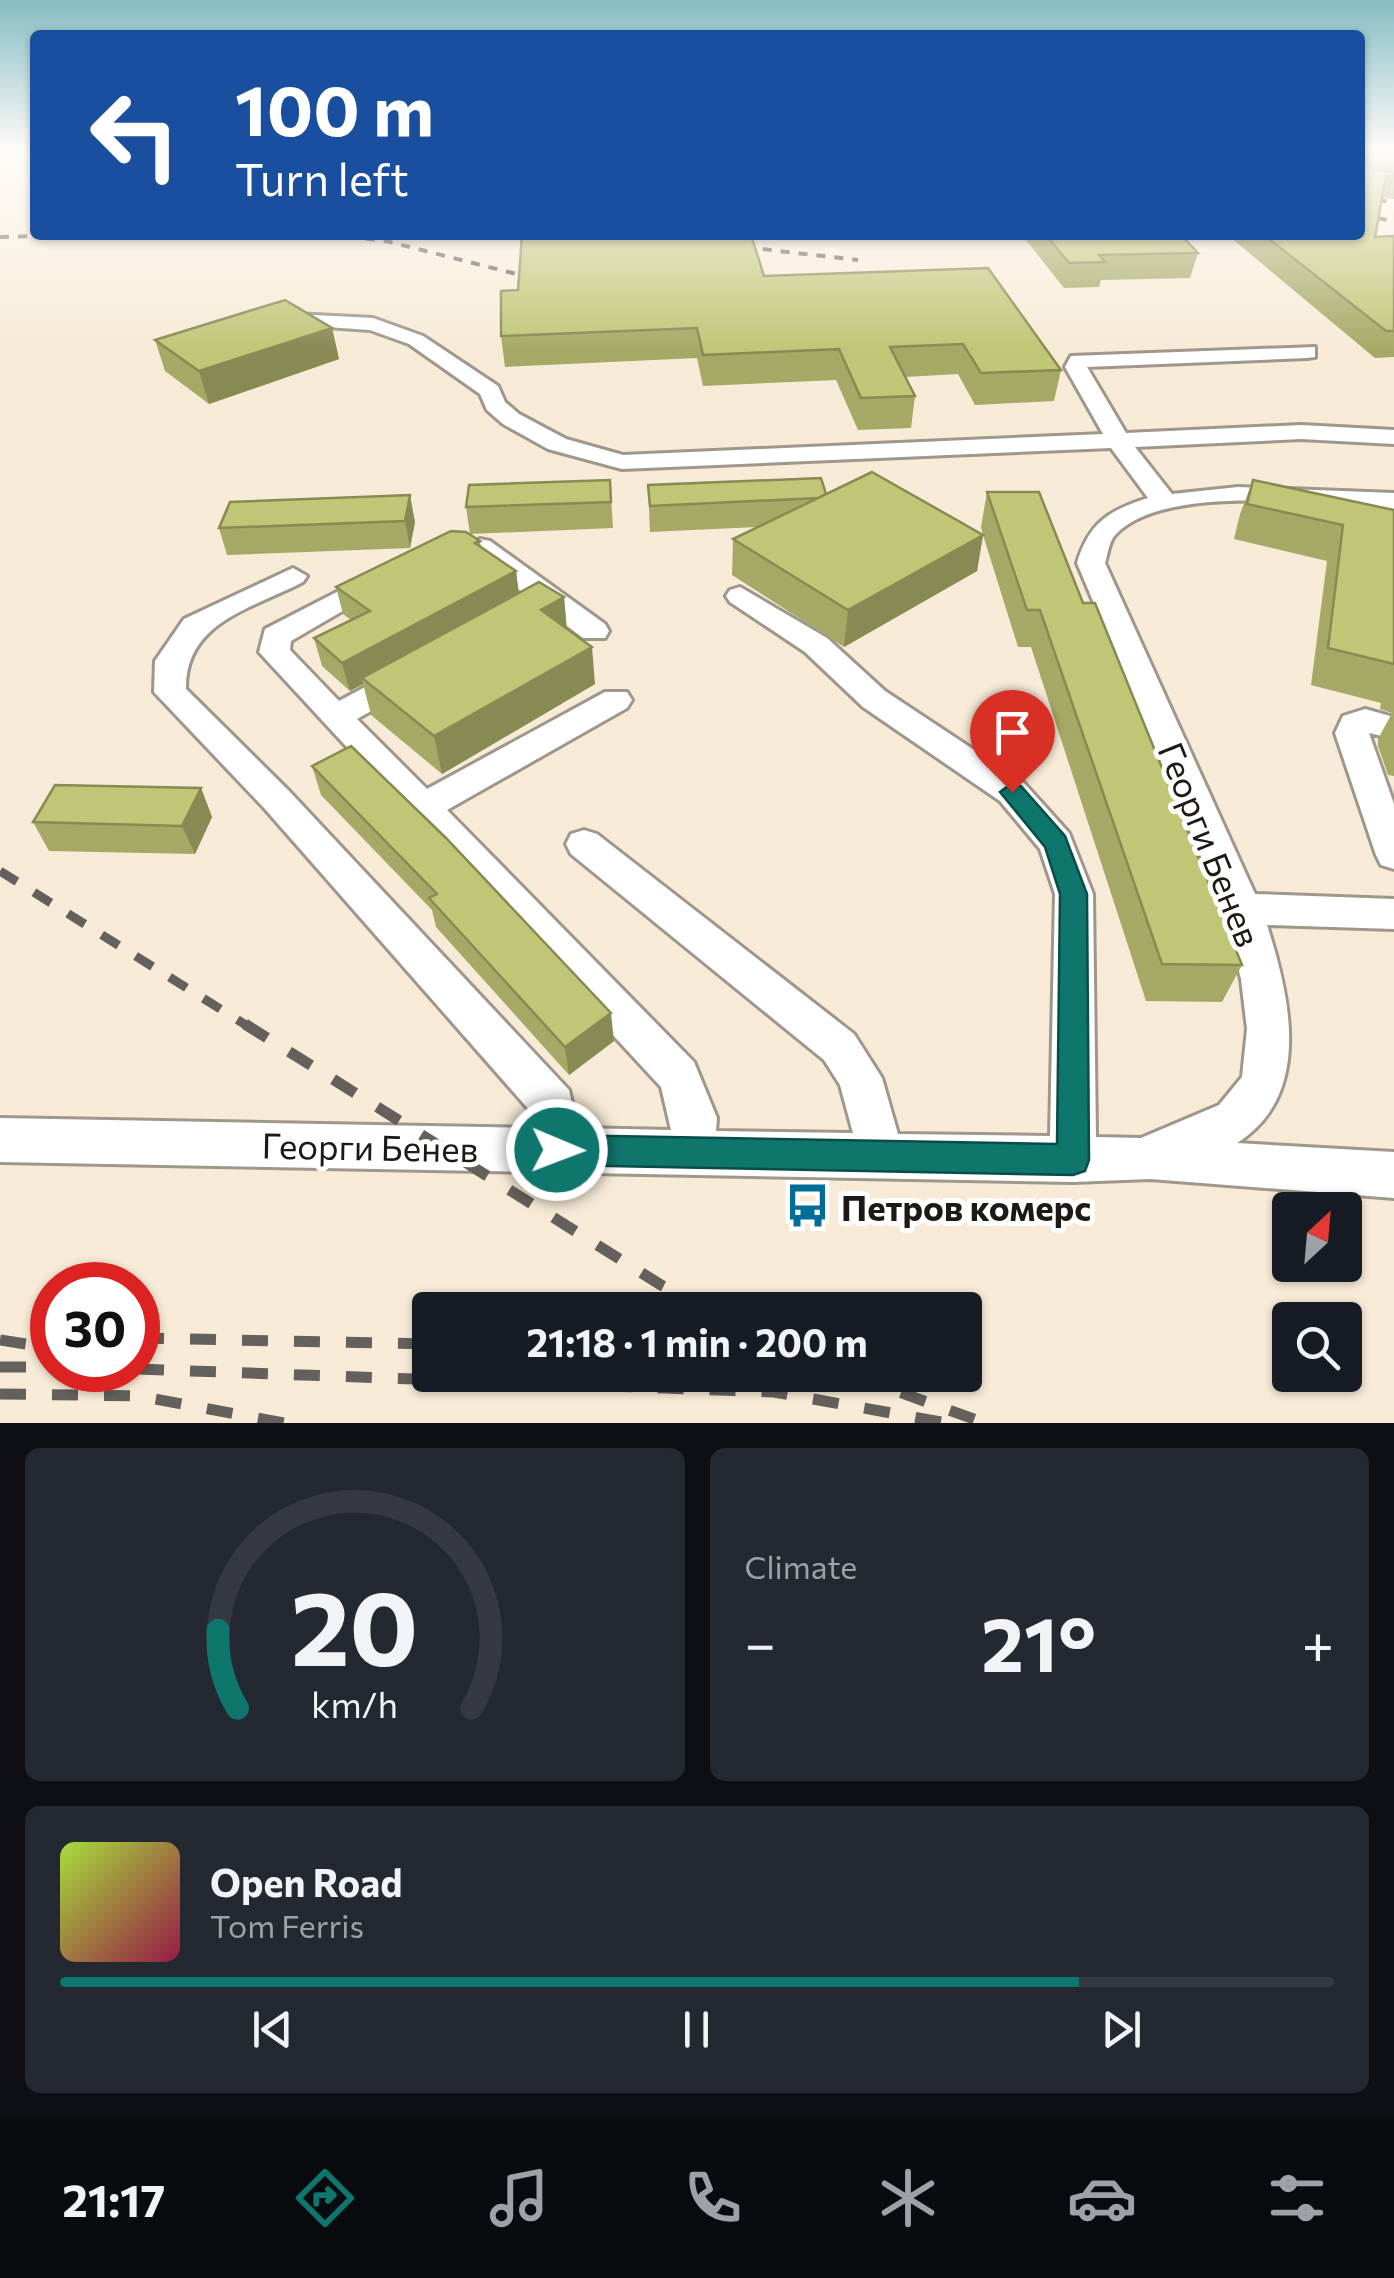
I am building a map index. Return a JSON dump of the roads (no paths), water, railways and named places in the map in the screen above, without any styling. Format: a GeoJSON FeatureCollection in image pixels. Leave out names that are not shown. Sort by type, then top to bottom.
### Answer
{"type":"FeatureCollection","features":[{"type":"Feature","properties":{"kind":"street"},"geometry":{"type":"LineString","coordinates":[[270,319],[373,324],[416,340],[490,391],[496,405],[511,420],[557,444],[622,462],[1302,432],[1394,437]]}},
{"type":"Feature","properties":{"kind":"street"},"geometry":{"type":"LineString","coordinates":[[1164,501],[1120,443],[1076,368],[1078,361],[1307,352]]}},
{"type":"Feature","properties":{"kind":"street","name":"Георги Бенев"},"geometry":{"type":"LineString","coordinates":[[0,1140],[1142,1160],[1203,1140],[1254,1101],[1268,1050],[1260,965],[1242,910],[1091,563],[1100,533],[1124,514],[1164,501],[1207,495],[1394,500]]}},
{"type":"Feature","properties":{"kind":"street"},"geometry":{"type":"LineString","coordinates":[[1267,496],[1394,526]]}},
{"type":"Feature","properties":{"kind":"street"},"geometry":{"type":"LineString","coordinates":[[450,546],[480,547],[594,631]]}},
{"type":"Feature","properties":{"kind":"street"},"geometry":{"type":"LineString","coordinates":[[415,563],[276,636],[274,652],[679,1076],[694,1118],[693,1153]]}},
{"type":"Feature","properties":{"kind":"street"},"geometry":{"type":"LineString","coordinates":[[293,576],[196,625],[170,661],[170,692],[277,800],[553,1104],[557,1150]]}},
{"type":"Feature","properties":{"kind":"street"},"geometry":{"type":"LineString","coordinates":[[740,596],[816,645],[874,699],[1012,792],[1056,843],[1074,894],[1073,1160]]}},
{"type":"Feature","properties":{"kind":"street"},"geometry":{"type":"LineString","coordinates":[[516,616],[550,598]]}},
{"type":"Feature","properties":{"kind":"street"},"geometry":{"type":"LineString","coordinates":[[335,717],[434,662]]}},
{"type":"Feature","properties":{"kind":"street"},"geometry":{"type":"LineString","coordinates":[[422,808],[616,700]]}},
{"type":"Feature","properties":{"kind":"street"},"geometry":{"type":"LineString","coordinates":[[1394,728],[1365,720],[1355,724],[1352,733],[1394,855]]}},
{"type":"Feature","properties":{"kind":"street"},"geometry":{"type":"LineString","coordinates":[[584,844],[839,1047],[860,1078],[882,1156]]}},
{"type":"Feature","properties":{"kind":"street"},"geometry":{"type":"LineString","coordinates":[[1242,910],[1394,914]]}},
{"type":"Feature","properties":{"kind":"street"},"geometry":{"type":"LineString","coordinates":[[1142,1160],[1394,1175]]}},
{"type":"Feature","properties":{"kind":"railway"},"geometry":{"type":"LineString","coordinates":[[1374,217],[1394,221]]}},
{"type":"Feature","properties":{"kind":"railway"},"geometry":{"type":"LineString","coordinates":[[0,237],[30,236]]}},
{"type":"Feature","properties":{"kind":"railway"},"geometry":{"type":"LineString","coordinates":[[377,240],[544,281]]}},
{"type":"Feature","properties":{"kind":"railway"},"geometry":{"type":"LineString","coordinates":[[727,245],[858,260]]}},
{"type":"Feature","properties":{"kind":"railway"},"geometry":{"type":"LineString","coordinates":[[0,871],[249,1027]]}},
{"type":"Feature","properties":{"kind":"railway"},"geometry":{"type":"LineString","coordinates":[[245,1024],[675,1292]]}},
{"type":"Feature","properties":{"kind":"railway"},"geometry":{"type":"LineString","coordinates":[[160,1338],[412,1344]]}},
{"type":"Feature","properties":{"kind":"railway"},"geometry":{"type":"LineString","coordinates":[[0,1340],[30,1345]]}},
{"type":"Feature","properties":{"kind":"railway"},"geometry":{"type":"LineString","coordinates":[[0,1367],[30,1367]]}},
{"type":"Feature","properties":{"kind":"railway"},"geometry":{"type":"LineString","coordinates":[[160,1370],[774,1392],[947,1423]]}},
{"type":"Feature","properties":{"kind":"railway"},"geometry":{"type":"LineString","coordinates":[[899,1392],[985,1423]]}},
{"type":"Feature","properties":{"kind":"railway"},"geometry":{"type":"LineString","coordinates":[[0,1394],[139,1396],[284,1423]]}},
{"type":"Feature","properties":{"kind":"place","name":"Петров комерс"},"geometry":{"type":"Point","coordinates":[808,1206]}}]}
